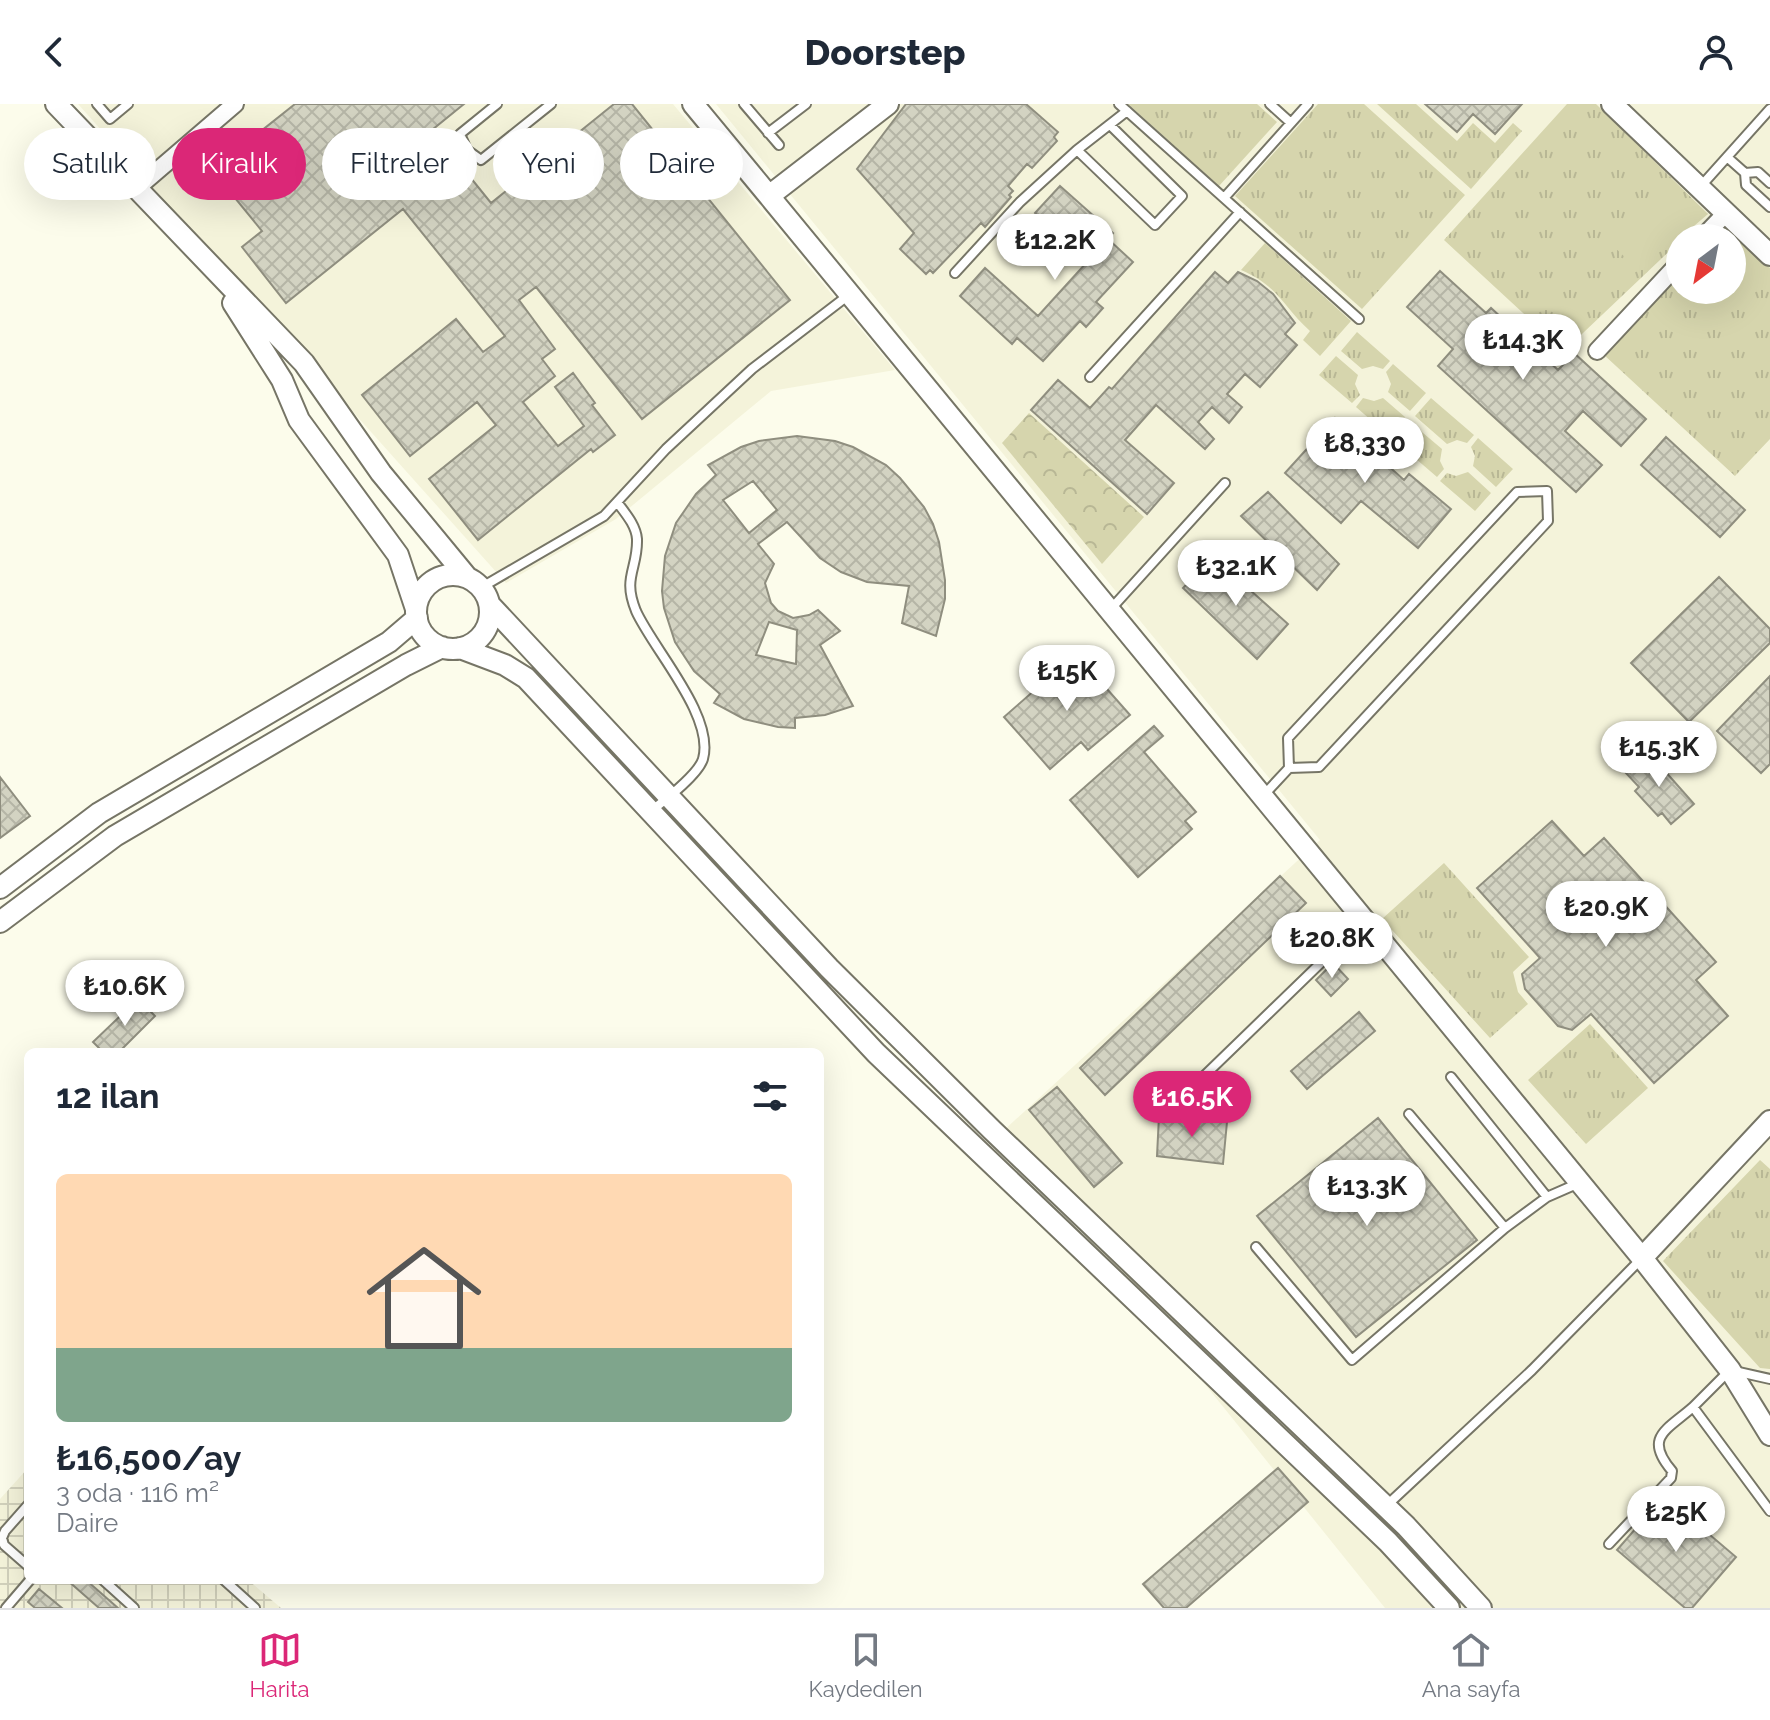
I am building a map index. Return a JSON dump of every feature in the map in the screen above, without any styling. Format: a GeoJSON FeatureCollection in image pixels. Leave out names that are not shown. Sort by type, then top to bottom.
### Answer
{"type":"FeatureCollection","features":[{"type":"Feature","properties":{"kind":"street"},"geometry":{"type":"LineString","coordinates":[[156,172],[235,104]]}},
{"type":"Feature","properties":{"kind":"street"},"geometry":{"type":"LineString","coordinates":[[693,104],[1642,1258],[1730,1370],[1770,1435]]}},
{"type":"Feature","properties":{"kind":"street"},"geometry":{"type":"LineString","coordinates":[[769,196],[888,104]]}},
{"type":"Feature","properties":{"kind":"street"},"geometry":{"type":"LineString","coordinates":[[1612,104],[1770,255]]}},
{"type":"Feature","properties":{"kind":"street"},"geometry":{"type":"LineString","coordinates":[[66,107],[84,128]]}},
{"type":"Feature","properties":{"kind":"street"},"geometry":{"type":"LineString","coordinates":[[147,200],[304,363],[381,473],[479,590],[829,968],[992,1130],[1406,1526],[1481,1608]]}},
{"type":"Feature","properties":{"kind":"street"},"geometry":{"type":"LineString","coordinates":[[1715,224],[1726,213]]}},
{"type":"Feature","properties":{"kind":"street"},"geometry":{"type":"LineString","coordinates":[[210,266],[282,380],[299,420],[398,555],[425,636],[451,648],[505,665],[526,678],[876,1053],[1388,1542],[1449,1608]]}},
{"type":"Feature","properties":{"kind":"street"},"geometry":{"type":"LineString","coordinates":[[1597,351],[1666,277]]}},
{"type":"Feature","properties":{"kind":"street"},"geometry":{"type":"LineString","coordinates":[[282,380],[304,363]]}},
{"type":"Feature","properties":{"kind":"street"},"geometry":{"type":"LineString","coordinates":[[0,888],[99,813],[377,650],[416,614],[422,590],[437,578],[456,574],[479,590],[491,615],[478,640],[406,665],[115,836],[0,922]]}},
{"type":"Feature","properties":{"kind":"street"},"geometry":{"type":"LineString","coordinates":[[1642,1258],[1770,1121]]}},
{"type":"Feature","properties":{"kind":"lane"},"geometry":{"type":"LineString","coordinates":[[97,104],[110,119],[128,104]]}},
{"type":"Feature","properties":{"kind":"lane"},"geometry":{"type":"LineString","coordinates":[[497,104],[460,134],[467,150],[481,160],[551,104]]}},
{"type":"Feature","properties":{"kind":"lane"},"geometry":{"type":"LineString","coordinates":[[768,133],[806,104]]}},
{"type":"Feature","properties":{"kind":"lane"},"geometry":{"type":"LineString","coordinates":[[1119,104],[1359,319]]}},
{"type":"Feature","properties":{"kind":"lane"},"geometry":{"type":"LineString","coordinates":[[1270,104],[1291,123]]}},
{"type":"Feature","properties":{"kind":"lane"},"geometry":{"type":"LineString","coordinates":[[1224,198],[1308,104]]}},
{"type":"Feature","properties":{"kind":"lane"},"geometry":{"type":"LineString","coordinates":[[748,105],[779,145]]}},
{"type":"Feature","properties":{"kind":"lane"},"geometry":{"type":"LineString","coordinates":[[1699,188],[1770,109]]}},
{"type":"Feature","properties":{"kind":"lane"},"geometry":{"type":"LineString","coordinates":[[955,273],[1020,202],[1077,150],[1127,111]]}},
{"type":"Feature","properties":{"kind":"lane"},"geometry":{"type":"LineString","coordinates":[[1077,150],[1155,225],[1182,196],[1110,125]]}},
{"type":"Feature","properties":{"kind":"lane"},"geometry":{"type":"LineString","coordinates":[[1727,157],[1745,173],[1746,185],[1770,207]]}},
{"type":"Feature","properties":{"kind":"lane"},"geometry":{"type":"LineString","coordinates":[[1745,173],[1758,172],[1770,183]]}},
{"type":"Feature","properties":{"kind":"lane"},"geometry":{"type":"LineString","coordinates":[[1090,377],[1240,212]]}},
{"type":"Feature","properties":{"kind":"lane"},"geometry":{"type":"LineString","coordinates":[[479,590],[604,516],[666,449],[752,369],[851,294]]}},
{"type":"Feature","properties":{"kind":"lane"},"geometry":{"type":"LineString","coordinates":[[1109,611],[1225,483]]}},
{"type":"Feature","properties":{"kind":"lane"},"geometry":{"type":"LineString","coordinates":[[1262,798],[1289,768],[1288,738],[1454,559],[1517,492],[1547,491],[1548,521],[1319,767],[1289,768]]}},
{"type":"Feature","properties":{"kind":"lane"},"geometry":{"type":"LineString","coordinates":[[617,502],[632,522],[637,539],[628,582],[636,611],[685,690],[704,735],[703,761],[651,812]]}},
{"type":"Feature","properties":{"kind":"lane"},"geometry":{"type":"LineString","coordinates":[[1172,1107],[1363,922]]}},
{"type":"Feature","properties":{"kind":"lane"},"geometry":{"type":"LineString","coordinates":[[1451,1077],[1547,1197]]}},
{"type":"Feature","properties":{"kind":"lane"},"geometry":{"type":"LineString","coordinates":[[1409,1114],[1505,1228]]}},
{"type":"Feature","properties":{"kind":"lane"},"geometry":{"type":"LineString","coordinates":[[1256,1247],[1352,1360],[1505,1228],[1547,1197],[1579,1182]]}},
{"type":"Feature","properties":{"kind":"lane"},"geometry":{"type":"LineString","coordinates":[[1385,1507],[1532,1370],[1642,1258]]}},
{"type":"Feature","properties":{"kind":"lane"},"geometry":{"type":"LineString","coordinates":[[1609,1544],[1671,1478],[1672,1471],[1657,1447],[1660,1436],[1730,1370],[1770,1379]]}},
{"type":"Feature","properties":{"kind":"lane"},"geometry":{"type":"LineString","coordinates":[[1693,1407],[1770,1511]]}},
{"type":"Feature","properties":{"kind":"lane"},"geometry":{"type":"LineString","coordinates":[[24,1510],[2,1538],[4,1545],[24,1562]]}},
{"type":"Feature","properties":{"kind":"lane"},"geometry":{"type":"LineString","coordinates":[[6,1608],[27,1584]]}},
{"type":"Feature","properties":{"kind":"lane"},"geometry":{"type":"LineString","coordinates":[[107,1584],[134,1608]]}},
{"type":"Feature","properties":{"kind":"lane"},"geometry":{"type":"LineString","coordinates":[[228,1584],[255,1608]]}},
{"type":"Feature","properties":{"kind":"shaded area"},"geometry":{"type":"Polygon","coordinates":[[[78,104],[673,104],[693,128],[620,128],[620,200],[743,200],[743,188],[895,370],[771,391],[616,519],[506,583],[156,191],[156,128],[99,128],[78,104]]]}},
{"type":"Feature","properties":{"kind":"shaded area"},"geometry":{"type":"Polygon","coordinates":[[[716,104],[1770,104],[1770,1608],[1385,1608],[1002,1132],[1320,840],[743,137],[743,128],[736,128],[716,104]]]}},
{"type":"Feature","properties":{"kind":"shaded area"},"geometry":{"type":"Polygon","coordinates":[[[24,1472],[24,1584],[253,1584],[281,1608],[0,1608],[0,1499],[24,1472]]]}},
{"type":"Feature","properties":{"kind":"green space"},"geometry":{"type":"Polygon","coordinates":[[[1128,104],[1257,104],[1277,122],[1219,186],[1128,104]]]}},
{"type":"Feature","properties":{"kind":"green space"},"geometry":{"type":"Polygon","coordinates":[[[1318,104],[1364,104],[1465,195],[1362,309],[1235,196],[1318,104]]]}},
{"type":"Feature","properties":{"kind":"green space"},"geometry":{"type":"Polygon","coordinates":[[[1377,104],[1416,104],[1457,141],[1473,123],[1495,143],[1513,123],[1522,131],[1471,189],[1377,104]]]}},
{"type":"Feature","properties":{"kind":"green space"},"geometry":{"type":"Polygon","coordinates":[[[1567,104],[1596,104],[1708,214],[1696,224],[1666,224],[1666,254],[1564,351],[1444,240],[1567,104]]]}},
{"type":"Feature","properties":{"kind":"green space"},"geometry":{"type":"Polygon","coordinates":[[[1656,189],[1687,216],[1679,224],[1666,224],[1666,236],[1634,266],[1606,239],[1656,189]]]}},
{"type":"Feature","properties":{"kind":"green space"},"geometry":{"type":"Polygon","coordinates":[[[1265,243],[1351,321],[1320,356],[1303,340],[1310,331],[1280,298],[1264,283],[1241,270],[1265,243]]]}},
{"type":"Feature","properties":{"kind":"green space"},"geometry":{"type":"Polygon","coordinates":[[[1746,245],[1770,268],[1770,439],[1735,476],[1603,354],[1666,286],[1666,304],[1746,304],[1746,245]]]}},
{"type":"Feature","properties":{"kind":"green space"},"geometry":{"type":"Polygon","coordinates":[[[1357,332],[1390,361],[1383,369],[1373,366],[1362,369],[1341,351],[1357,332]]]}},
{"type":"Feature","properties":{"kind":"green space"},"geometry":{"type":"Polygon","coordinates":[[[1336,356],[1358,375],[1355,384],[1360,395],[1352,403],[1319,375],[1336,356]]]}},
{"type":"Feature","properties":{"kind":"green space"},"geometry":{"type":"Polygon","coordinates":[[[1393,364],[1426,393],[1410,411],[1388,392],[1391,384],[1386,372],[1393,364]]]}},
{"type":"Feature","properties":{"kind":"green space"},"geometry":{"type":"Polygon","coordinates":[[[1363,398],[1374,401],[1383,398],[1405,417],[1388,435],[1356,407],[1363,398]]]}},
{"type":"Feature","properties":{"kind":"green space"},"geometry":{"type":"Polygon","coordinates":[[[1431,398],[1474,435],[1467,443],[1457,440],[1447,444],[1415,416],[1431,398]]]}},
{"type":"Feature","properties":{"kind":"green space"},"geometry":{"type":"Polygon","coordinates":[[[1029,413],[1144,517],[1102,564],[1002,443],[1029,413]]]}},
{"type":"Feature","properties":{"kind":"green space"},"geometry":{"type":"Polygon","coordinates":[[[1410,422],[1442,449],[1440,461],[1444,469],[1437,477],[1394,440],[1410,422]]]}},
{"type":"Feature","properties":{"kind":"green space"},"geometry":{"type":"Polygon","coordinates":[[[1478,438],[1513,469],[1496,487],[1473,466],[1475,456],[1471,447],[1478,438]]]}},
{"type":"Feature","properties":{"kind":"green space"},"geometry":{"type":"Polygon","coordinates":[[[1468,472],[1491,493],[1475,511],[1440,481],[1447,473],[1456,476],[1468,472]]]}},
{"type":"Feature","properties":{"kind":"green space"},"geometry":{"type":"Polygon","coordinates":[[[1444,863],[1529,957],[1513,972],[1518,992],[1528,1004],[1490,1038],[1382,919],[1444,863]]]}},
{"type":"Feature","properties":{"kind":"green space"},"geometry":{"type":"Polygon","coordinates":[[[1590,1024],[1648,1088],[1586,1144],[1528,1080],[1590,1024]]]}},
{"type":"Feature","properties":{"kind":"green space"},"geometry":{"type":"Polygon","coordinates":[[[1760,1160],[1770,1169],[1770,1369],[1760,1368],[1663,1261],[1760,1160]]]}},
{"type":"Feature","properties":{"kind":"building"},"geometry":{"type":"Polygon","coordinates":[[[295,104],[464,104],[434,128],[322,128],[322,200],[477,200],[477,186],[491,203],[495,200],[604,200],[604,128],[584,128],[614,104],[632,104],[651,128],[620,128],[620,200],[709,200],[790,300],[642,419],[536,287],[519,300],[555,349],[542,359],[555,376],[523,402],[558,446],[584,426],[555,387],[573,373],[615,435],[593,452],[591,449],[478,540],[429,479],[496,425],[477,402],[410,456],[362,395],[456,319],[483,352],[505,336],[403,209],[286,303],[242,247],[262,231],[237,200],[306,200],[306,128],[265,128],[295,104]]]}},
{"type":"Feature","properties":{"kind":"building"},"geometry":{"type":"Polygon","coordinates":[[[906,104],[1026,104],[1058,132],[1054,137],[1057,141],[1032,168],[1027,164],[1008,186],[1013,191],[1009,195],[1011,197],[985,227],[981,223],[933,273],[930,270],[926,274],[900,249],[914,233],[857,169],[906,104]]]}},
{"type":"Feature","properties":{"kind":"building"},"geometry":{"type":"Polygon","coordinates":[[[1425,104],[1522,104],[1495,134],[1473,114],[1457,132],[1425,104]]]}},
{"type":"Feature","properties":{"kind":"building"},"geometry":{"type":"Polygon","coordinates":[[[1060,186],[1113,233],[1108,239],[1133,262],[1096,302],[1103,308],[1086,327],[1080,321],[1043,361],[1017,338],[1012,344],[960,296],[985,268],[1038,316],[1088,261],[1035,213],[1060,186]]]}},
{"type":"Feature","properties":{"kind":"building"},"geometry":{"type":"Polygon","coordinates":[[[1440,271],[1486,313],[1491,308],[1558,370],[1574,353],[1646,419],[1621,446],[1583,411],[1565,431],[1602,465],[1576,492],[1438,366],[1453,349],[1407,307],[1440,271]]]}},
{"type":"Feature","properties":{"kind":"building"},"geometry":{"type":"Polygon","coordinates":[[[1215,272],[1228,283],[1238,272],[1257,281],[1273,294],[1295,323],[1285,334],[1297,345],[1260,387],[1245,374],[1227,394],[1242,407],[1229,423],[1212,407],[1198,422],[1214,439],[1205,449],[1156,405],[1125,440],[1174,483],[1147,514],[1031,410],[1058,380],[1090,408],[1109,387],[1112,389],[1215,272]]]}},
{"type":"Feature","properties":{"kind":"building"},"geometry":{"type":"Polygon","coordinates":[[[1335,418],[1404,480],[1409,474],[1451,509],[1418,548],[1361,501],[1341,523],[1285,473],[1335,418]]]}},
{"type":"Feature","properties":{"kind":"building"},"geometry":{"type":"Polygon","coordinates":[[[797,436],[835,441],[886,465],[924,507],[933,524],[945,580],[945,599],[936,636],[902,623],[909,586],[867,582],[841,572],[820,558],[787,522],[758,544],[774,564],[765,583],[771,603],[778,611],[793,618],[818,610],[840,631],[820,645],[853,706],[825,715],[795,718],[795,728],[744,719],[714,703],[720,694],[694,671],[675,642],[664,608],[665,556],[676,523],[696,494],[716,475],[708,465],[759,441],[797,436]],[[753,481],[723,500],[749,533],[777,510],[753,481]],[[769,622],[756,655],[796,664],[797,630],[769,622]]]}},
{"type":"Feature","properties":{"kind":"building"},"geometry":{"type":"Polygon","coordinates":[[[1666,437],[1745,510],[1720,537],[1641,465],[1666,437]]]}},
{"type":"Feature","properties":{"kind":"building"},"geometry":{"type":"Polygon","coordinates":[[[1268,492],[1339,564],[1317,590],[1241,516],[1268,492]]]}},
{"type":"Feature","properties":{"kind":"building"},"geometry":{"type":"Polygon","coordinates":[[[1213,557],[1288,624],[1257,659],[1183,588],[1213,557]]]}},
{"type":"Feature","properties":{"kind":"building"},"geometry":{"type":"Polygon","coordinates":[[[1719,577],[1770,629],[1770,643],[1689,722],[1631,663],[1719,577]]]}},
{"type":"Feature","properties":{"kind":"building"},"geometry":{"type":"Polygon","coordinates":[[[1076,654],[1130,715],[1088,750],[1081,742],[1050,769],[1004,717],[1076,654]]]}},
{"type":"Feature","properties":{"kind":"building"},"geometry":{"type":"Polygon","coordinates":[[[1770,676],[1770,764],[1761,773],[1717,731],[1770,676]]]}},
{"type":"Feature","properties":{"kind":"building"},"geometry":{"type":"Polygon","coordinates":[[[1154,726],[1163,736],[1144,752],[1196,812],[1185,821],[1192,829],[1138,877],[1070,800],[1154,726]]]}},
{"type":"Feature","properties":{"kind":"building"},"geometry":{"type":"Polygon","coordinates":[[[1649,753],[1694,804],[1671,824],[1662,813],[1658,816],[1635,791],[1639,787],[1626,773],[1649,753]]]}},
{"type":"Feature","properties":{"kind":"building"},"geometry":{"type":"Polygon","coordinates":[[[0,777],[30,816],[0,838],[0,777]]]}},
{"type":"Feature","properties":{"kind":"building"},"geometry":{"type":"Polygon","coordinates":[[[1552,821],[1584,856],[1604,838],[1716,962],[1696,980],[1728,1016],[1654,1083],[1591,1014],[1572,1030],[1558,1026],[1525,989],[1522,974],[1540,958],[1477,888],[1552,821]]]}},
{"type":"Feature","properties":{"kind":"building"},"geometry":{"type":"Polygon","coordinates":[[[1280,876],[1306,903],[1105,1095],[1080,1068],[1280,876]]]}},
{"type":"Feature","properties":{"kind":"building"},"geometry":{"type":"Polygon","coordinates":[[[1333,963],[1348,979],[1331,996],[1316,980],[1333,963]]]}},
{"type":"Feature","properties":{"kind":"building"},"geometry":{"type":"Polygon","coordinates":[[[138,999],[155,1016],[123,1048],[99,1048],[93,1042],[138,999]]]}},
{"type":"Feature","properties":{"kind":"building"},"geometry":{"type":"Polygon","coordinates":[[[1359,1012],[1375,1031],[1307,1089],[1291,1071],[1359,1012]]]}},
{"type":"Feature","properties":{"kind":"building"},"geometry":{"type":"Polygon","coordinates":[[[1057,1087],[1122,1163],[1094,1187],[1029,1110],[1057,1087]]]}},
{"type":"Feature","properties":{"kind":"building"},"geometry":{"type":"Polygon","coordinates":[[[1159,1116],[1227,1122],[1223,1164],[1157,1156],[1159,1116]]]}},
{"type":"Feature","properties":{"kind":"building"},"geometry":{"type":"Polygon","coordinates":[[[1378,1118],[1477,1240],[1356,1337],[1257,1216],[1378,1118]]]}},
{"type":"Feature","properties":{"kind":"building"},"geometry":{"type":"Polygon","coordinates":[[[1278,1468],[1308,1502],[1186,1608],[1164,1608],[1143,1584],[1278,1468]]]}},
{"type":"Feature","properties":{"kind":"building"},"geometry":{"type":"Polygon","coordinates":[[[1664,1496],[1736,1557],[1692,1608],[1685,1608],[1617,1550],[1664,1496]]]}},
{"type":"Feature","properties":{"kind":"building"},"geometry":{"type":"Polygon","coordinates":[[[72,1584],[91,1584],[118,1608],[99,1608],[72,1584]]]}},
{"type":"Feature","properties":{"kind":"building"},"geometry":{"type":"Polygon","coordinates":[[[39,1589],[62,1608],[35,1608],[28,1602],[39,1589]]]}}]}
